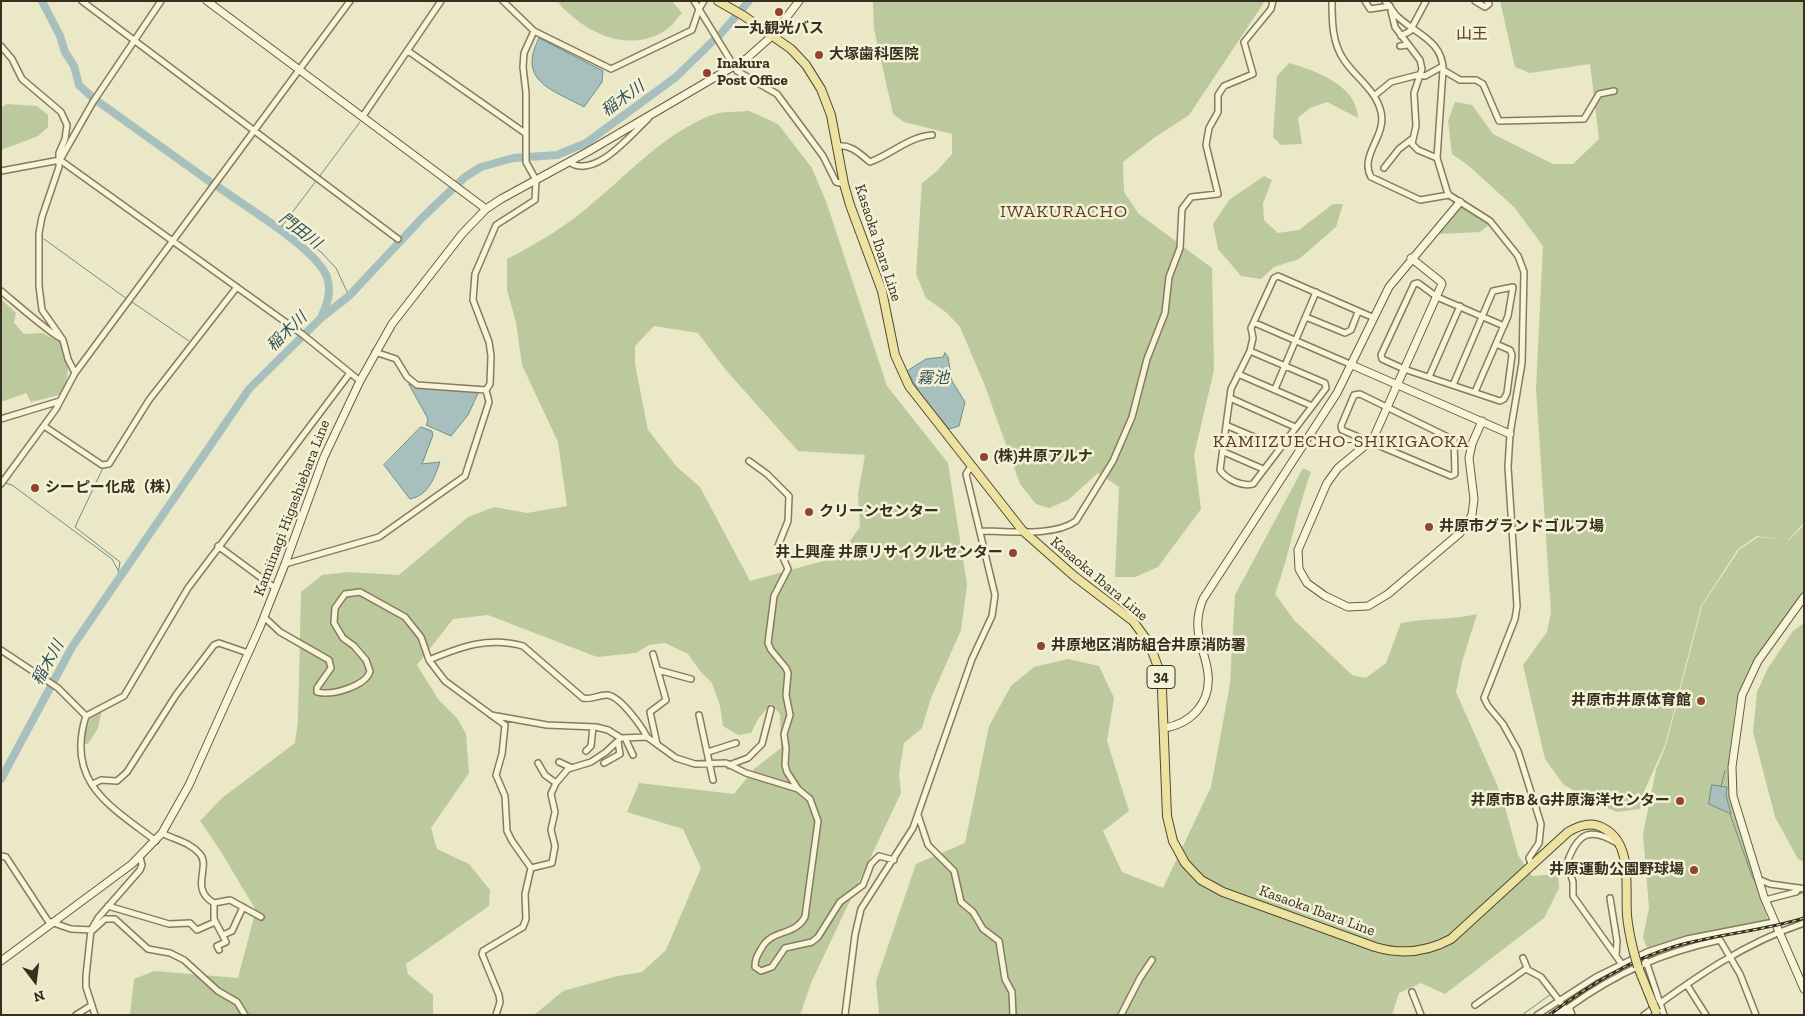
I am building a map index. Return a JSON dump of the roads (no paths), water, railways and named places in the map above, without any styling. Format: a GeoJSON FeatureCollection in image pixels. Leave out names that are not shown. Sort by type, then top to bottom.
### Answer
{"type":"FeatureCollection","features":[{"type":"Feature","properties":{"kind":"main road","name":"Kasaoka Ibara Line"},"geometry":{"type":"LineString","coordinates":[[718,1],[773,35],[797,55],[821,89],[831,114],[844,184],[882,291],[895,355],[902,374],[918,400],[972,465],[1022,530],[1074,576],[1133,621],[1142,632],[1155,656],[1161,680],[1166,807],[1169,828],[1185,863],[1201,880],[1240,899],[1381,949],[1412,952],[1441,945],[1456,935],[1568,832],[1583,825],[1601,826],[1614,835],[1620,843]]}},
{"type":"Feature","properties":{"kind":"main road"},"geometry":{"type":"LineString","coordinates":[[1620,843],[1625,863],[1627,919],[1634,953],[1655,1010]]}},
{"type":"Feature","properties":{"kind":"street"},"geometry":{"type":"LineString","coordinates":[[82,1],[398,239]]}},
{"type":"Feature","properties":{"kind":"street"},"geometry":{"type":"LineString","coordinates":[[75,373],[61,338],[42,310],[38,286],[42,217],[60,160],[75,130],[161,1]]}},
{"type":"Feature","properties":{"kind":"street"},"geometry":{"type":"LineString","coordinates":[[206,1],[486,209]]}},
{"type":"Feature","properties":{"kind":"street"},"geometry":{"type":"LineString","coordinates":[[1,484],[44,426],[75,373],[350,1]]}},
{"type":"Feature","properties":{"kind":"street"},"geometry":{"type":"LineString","coordinates":[[363,116],[442,1]]}},
{"type":"Feature","properties":{"kind":"street"},"geometry":{"type":"LineString","coordinates":[[504,1],[534,31],[611,69],[692,30],[699,9],[704,1]]}},
{"type":"Feature","properties":{"kind":"street"},"geometry":{"type":"LineString","coordinates":[[694,1],[738,72],[777,94],[823,156],[836,182],[844,184]]}},
{"type":"Feature","properties":{"kind":"street","name":"Kamiinagi Higashiebara Line"},"geometry":{"type":"LineString","coordinates":[[1,961],[140,857],[162,833],[190,785],[264,617],[324,457],[360,381],[392,324],[456,241],[486,209],[514,191],[569,162],[654,111],[734,67],[773,35],[799,1]]}},
{"type":"Feature","properties":{"kind":"street"},"geometry":{"type":"LineString","coordinates":[[981,531],[1022,530],[1044,533],[1069,526],[1076,521],[1123,441],[1147,359],[1165,312],[1169,277],[1180,248],[1182,209],[1191,197],[1218,194],[1206,145],[1209,128],[1218,112],[1218,94],[1224,86],[1253,74],[1244,42],[1271,9],[1273,1]]}},
{"type":"Feature","properties":{"kind":"street"},"geometry":{"type":"LineString","coordinates":[[1332,1],[1331,21],[1343,60],[1374,96],[1383,122],[1382,129],[1367,164],[1371,177],[1420,200],[1449,195]]}},
{"type":"Feature","properties":{"kind":"street"},"geometry":{"type":"LineString","coordinates":[[1365,1],[1370,9],[1391,7]]}},
{"type":"Feature","properties":{"kind":"street"},"geometry":{"type":"LineString","coordinates":[[1386,1],[1398,17],[1425,35],[1433,43],[1441,56],[1443,68],[1437,158],[1449,195],[1490,222],[1522,262],[1524,272],[1522,363],[1510,434],[1509,505],[1517,606],[1515,619],[1484,698],[1503,724],[1518,751],[1530,797],[1541,824],[1539,843],[1528,858],[1532,866]]}},
{"type":"Feature","properties":{"kind":"street"},"geometry":{"type":"LineString","coordinates":[[1401,36],[1410,30],[1426,1]]}},
{"type":"Feature","properties":{"kind":"street"},"geometry":{"type":"LineString","coordinates":[[1475,1],[1485,7],[1488,4],[1487,1]]}},
{"type":"Feature","properties":{"kind":"street"},"geometry":{"type":"LineString","coordinates":[[1384,168],[1399,149],[1412,139],[1416,126],[1414,93],[1422,68],[1420,60],[1407,45],[1393,21],[1391,7]]}},
{"type":"Feature","properties":{"kind":"street"},"geometry":{"type":"LineString","coordinates":[[285,564],[379,537],[465,476],[489,402],[486,390],[490,384],[488,342],[473,300],[475,274],[496,225],[535,200],[536,180],[526,162],[525,154],[523,58],[534,31]]}},
{"type":"Feature","properties":{"kind":"street"},"geometry":{"type":"LineString","coordinates":[[1400,46],[1407,45]]}},
{"type":"Feature","properties":{"kind":"street"},"geometry":{"type":"LineString","coordinates":[[1,46],[12,59],[24,82],[65,118],[67,131],[59,153],[60,160]]}},
{"type":"Feature","properties":{"kind":"street"},"geometry":{"type":"LineString","coordinates":[[408,51],[525,133]]}},
{"type":"Feature","properties":{"kind":"street"},"geometry":{"type":"LineString","coordinates":[[1374,96],[1391,82],[1425,76],[1443,68]]}},
{"type":"Feature","properties":{"kind":"street"},"geometry":{"type":"LineString","coordinates":[[1443,68],[1460,80],[1476,80],[1483,84],[1499,121],[1584,119],[1597,96],[1614,90]]}},
{"type":"Feature","properties":{"kind":"street"},"geometry":{"type":"LineString","coordinates":[[569,162],[581,167],[600,163],[654,111]]}},
{"type":"Feature","properties":{"kind":"street"},"geometry":{"type":"LineString","coordinates":[[837,146],[843,145],[856,150],[870,162],[905,145],[913,138],[932,135]]}},
{"type":"Feature","properties":{"kind":"street"},"geometry":{"type":"LineString","coordinates":[[1412,139],[1415,147],[1437,158]]}},
{"type":"Feature","properties":{"kind":"street"},"geometry":{"type":"LineString","coordinates":[[1,171],[60,160],[302,334],[360,381]]}},
{"type":"Feature","properties":{"kind":"street"},"geometry":{"type":"LineString","coordinates":[[1164,728],[1181,725],[1188,720],[1199,709],[1207,693],[1208,675],[1197,621],[1203,599],[1337,393],[1388,287],[1460,202]]}},
{"type":"Feature","properties":{"kind":"street"},"geometry":{"type":"LineString","coordinates":[[1411,258],[1441,282],[1437,297],[1371,443],[1332,475],[1298,550],[1298,568],[1307,583],[1325,596],[1348,608],[1365,607],[1379,601],[1466,526],[1472,515],[1474,499],[1470,452],[1482,421]]}},
{"type":"Feature","properties":{"kind":"street"},"geometry":{"type":"LineString","coordinates":[[1250,351],[1325,383],[1326,388],[1253,484],[1246,486],[1225,477],[1220,470],[1228,426],[1230,398],[1238,374],[1250,351],[1253,338],[1251,328],[1274,278],[1278,276],[1372,317]]}},
{"type":"Feature","properties":{"kind":"street"},"geometry":{"type":"LineString","coordinates":[[1496,344],[1510,350],[1512,355],[1508,394],[1500,401],[1404,369],[1382,359],[1381,355],[1403,304],[1414,284],[1418,283],[1437,297],[1504,326]]}},
{"type":"Feature","properties":{"kind":"street"},"geometry":{"type":"LineString","coordinates":[[44,426],[102,465],[109,464],[149,400],[237,287]]}},
{"type":"Feature","properties":{"kind":"street"},"geometry":{"type":"LineString","coordinates":[[1452,385],[1493,291],[1513,287],[1510,310],[1475,392]]}},
{"type":"Feature","properties":{"kind":"street"},"geometry":{"type":"LineString","coordinates":[[1,292],[46,327],[52,334],[61,338]]}},
{"type":"Feature","properties":{"kind":"street"},"geometry":{"type":"LineString","coordinates":[[1275,389],[1316,292]]}},
{"type":"Feature","properties":{"kind":"street"},"geometry":{"type":"LineString","coordinates":[[1429,377],[1460,306]]}},
{"type":"Feature","properties":{"kind":"street"},"geometry":{"type":"LineString","coordinates":[[1306,316],[1345,333],[1351,330],[1358,312]]}},
{"type":"Feature","properties":{"kind":"street"},"geometry":{"type":"LineString","coordinates":[[1254,323],[1510,434]]}},
{"type":"Feature","properties":{"kind":"street"},"geometry":{"type":"LineString","coordinates":[[375,352],[396,360],[407,377],[417,384],[486,390]]}},
{"type":"Feature","properties":{"kind":"street"},"geometry":{"type":"LineString","coordinates":[[156,841],[104,801],[83,770],[79,742],[86,716],[124,696],[188,588],[350,373]]}},
{"type":"Feature","properties":{"kind":"street"},"geometry":{"type":"LineString","coordinates":[[1238,374],[1312,406]]}},
{"type":"Feature","properties":{"kind":"street"},"geometry":{"type":"LineString","coordinates":[[1360,394],[1388,408],[1454,440],[1455,474],[1452,476],[1371,443],[1342,430],[1340,426],[1354,395],[1360,394]]}},
{"type":"Feature","properties":{"kind":"street"},"geometry":{"type":"LineString","coordinates":[[1230,398],[1295,427]]}},
{"type":"Feature","properties":{"kind":"street"},"geometry":{"type":"LineString","coordinates":[[1,419],[60,401]]}},
{"type":"Feature","properties":{"kind":"street"},"geometry":{"type":"LineString","coordinates":[[1228,426],[1280,448]]}},
{"type":"Feature","properties":{"kind":"street"},"geometry":{"type":"LineString","coordinates":[[1224,452],[1263,469]]}},
{"type":"Feature","properties":{"kind":"street"},"geometry":{"type":"LineString","coordinates":[[749,461],[767,474],[789,496],[788,521],[778,546],[788,569],[774,596],[768,643],[788,673],[789,683],[786,695],[790,715],[784,734],[786,748],[785,765],[787,772],[798,789],[810,799],[818,822],[804,917],[797,927],[772,935],[764,943],[755,960],[756,967],[761,971],[767,971],[785,948],[812,942],[818,937],[840,902],[863,885],[874,859],[879,856],[894,860]]}},
{"type":"Feature","properties":{"kind":"street"},"geometry":{"type":"LineString","coordinates":[[845,1015],[858,918],[861,909],[913,828],[972,659],[995,608],[995,595],[966,474],[972,465]]}},
{"type":"Feature","properties":{"kind":"street"},"geometry":{"type":"LineString","coordinates":[[218,546],[275,588]]}},
{"type":"Feature","properties":{"kind":"street"},"geometry":{"type":"LineString","coordinates":[[264,617],[280,632],[329,660],[331,668],[316,688],[317,692],[336,693],[365,680],[370,671],[366,660],[354,646],[343,638],[334,623],[335,608],[345,594],[360,592],[405,617],[421,637],[430,660],[445,681],[505,726],[502,754],[496,772],[505,796],[507,831],[512,842],[531,868],[525,894],[526,919],[523,927],[483,951],[482,954],[499,995],[500,1002],[496,1015]]}},
{"type":"Feature","properties":{"kind":"street"},"geometry":{"type":"LineString","coordinates":[[1804,597],[1758,661],[1749,678],[1738,710],[1732,788],[1765,900],[1804,988]]}},
{"type":"Feature","properties":{"kind":"street"},"geometry":{"type":"LineString","coordinates":[[430,660],[473,643],[512,642],[523,646],[583,698],[613,696],[635,718],[646,737],[676,758],[694,764],[729,765],[746,773],[798,789]]}},
{"type":"Feature","properties":{"kind":"street"},"geometry":{"type":"LineString","coordinates":[[93,784],[102,780],[117,780],[127,772],[176,695],[214,644],[219,643],[248,653]]}},
{"type":"Feature","properties":{"kind":"street"},"geometry":{"type":"LineString","coordinates":[[1,650],[54,685],[86,716]]}},
{"type":"Feature","properties":{"kind":"street"},"geometry":{"type":"LineString","coordinates":[[653,654],[666,700],[650,712],[657,744]]}},
{"type":"Feature","properties":{"kind":"street"},"geometry":{"type":"LineString","coordinates":[[658,670],[691,679]]}},
{"type":"Feature","properties":{"kind":"street"},"geometry":{"type":"LineString","coordinates":[[729,765],[748,758],[762,744],[771,709]]}},
{"type":"Feature","properties":{"kind":"street"},"geometry":{"type":"LineString","coordinates":[[491,715],[547,725],[593,727],[608,730],[622,739],[634,755]]}},
{"type":"Feature","properties":{"kind":"street"},"geometry":{"type":"LineString","coordinates":[[699,715],[713,780]]}},
{"type":"Feature","properties":{"kind":"street"},"geometry":{"type":"LineString","coordinates":[[586,751],[590,746],[593,727]]}},
{"type":"Feature","properties":{"kind":"street"},"geometry":{"type":"LineString","coordinates":[[531,868],[552,863],[555,846],[551,830],[555,812],[551,794],[556,783],[570,767],[591,762],[622,739],[646,737]]}},
{"type":"Feature","properties":{"kind":"street"},"geometry":{"type":"LineString","coordinates":[[604,763],[620,754],[622,739]]}},
{"type":"Feature","properties":{"kind":"street"},"geometry":{"type":"LineString","coordinates":[[708,752],[736,743]]}},
{"type":"Feature","properties":{"kind":"street"},"geometry":{"type":"LineString","coordinates":[[559,762],[570,767]]}},
{"type":"Feature","properties":{"kind":"street"},"geometry":{"type":"LineString","coordinates":[[538,763],[547,778],[556,783]]}},
{"type":"Feature","properties":{"kind":"street"},"geometry":{"type":"LineString","coordinates":[[918,815],[928,845],[954,871],[961,902],[973,912],[983,929],[999,941],[1005,979],[1012,992],[1013,1015]]}},
{"type":"Feature","properties":{"kind":"street"},"geometry":{"type":"LineString","coordinates":[[162,833],[181,840],[200,855],[204,864],[200,876],[202,888],[206,896],[214,903],[215,922],[226,942],[217,946],[219,950]]}},
{"type":"Feature","properties":{"kind":"street"},"geometry":{"type":"LineString","coordinates":[[1620,843],[1616,843],[1601,834],[1590,834],[1579,841],[1567,863],[1573,882],[1573,896],[1621,963]]}},
{"type":"Feature","properties":{"kind":"street"},"geometry":{"type":"LineString","coordinates":[[1,856],[6,856],[48,921],[70,929],[91,930],[96,929],[105,919],[115,919],[148,949],[170,953],[184,960],[218,991],[237,1002],[246,1015]]}},
{"type":"Feature","properties":{"kind":"street"},"geometry":{"type":"LineString","coordinates":[[95,1015],[86,987],[91,930],[98,918],[140,870],[142,864],[140,857]]}},
{"type":"Feature","properties":{"kind":"street"},"geometry":{"type":"LineString","coordinates":[[1758,879],[1770,884],[1799,890]]}},
{"type":"Feature","properties":{"kind":"street"},"geometry":{"type":"LineString","coordinates":[[1765,900],[1799,890]]}},
{"type":"Feature","properties":{"kind":"street"},"geometry":{"type":"LineString","coordinates":[[1610,898],[1617,941],[1616,956]]}},
{"type":"Feature","properties":{"kind":"street"},"geometry":{"type":"LineString","coordinates":[[214,903],[230,900],[261,917]]}},
{"type":"Feature","properties":{"kind":"street"},"geometry":{"type":"LineString","coordinates":[[108,906],[169,924],[190,923],[197,930],[215,922]]}},
{"type":"Feature","properties":{"kind":"street"},"geometry":{"type":"LineString","coordinates":[[223,935],[232,931],[243,907]]}},
{"type":"Feature","properties":{"kind":"street"},"geometry":{"type":"LineString","coordinates":[[1536,1015],[1621,963],[1774,922]]}},
{"type":"Feature","properties":{"kind":"street"},"geometry":{"type":"LineString","coordinates":[[1644,1015],[1655,1010],[1729,956],[1778,932],[1804,923]]}},
{"type":"Feature","properties":{"kind":"street"},"geometry":{"type":"LineString","coordinates":[[1570,1015],[1569,1007],[1612,978],[1683,945],[1720,940],[1740,974],[1756,1015]]}},
{"type":"Feature","properties":{"kind":"street"},"geometry":{"type":"LineString","coordinates":[[1523,958],[1527,968],[1541,977],[1570,1015]]}},
{"type":"Feature","properties":{"kind":"street"},"geometry":{"type":"LineString","coordinates":[[1121,1015],[1140,978],[1152,960]]}},
{"type":"Feature","properties":{"kind":"street"},"geometry":{"type":"LineString","coordinates":[[1646,962],[1655,1010]]}},
{"type":"Feature","properties":{"kind":"street"},"geometry":{"type":"LineString","coordinates":[[1475,1005],[1527,968]]}},
{"type":"Feature","properties":{"kind":"street"},"geometry":{"type":"LineString","coordinates":[[1687,985],[1706,1015]]}},
{"type":"Feature","properties":{"kind":"street"},"geometry":{"type":"LineString","coordinates":[[1412,992],[1421,1015]]}},
{"type":"Feature","properties":{"kind":"street"},"geometry":{"type":"LineString","coordinates":[[76,1015],[92,1005]]}},
{"type":"Feature","properties":{"kind":"street"},"geometry":{"type":"LineString","coordinates":[[1556,1015],[1563,1010],[1570,1015]]}},
{"type":"Feature","properties":{"kind":"street"},"geometry":{"type":"LineString","coordinates":[[1655,1010],[1664,1015]]}},
{"type":"Feature","properties":{"kind":"water"},"geometry":{"type":"Polygon","coordinates":[[[539,38],[603,71],[602,82],[584,107],[549,89],[535,74],[532,64],[533,53],[539,38]]]}},
{"type":"Feature","properties":{"kind":"water","name":"霧池"},"geometry":{"type":"Polygon","coordinates":[[[945,353],[948,357],[952,381],[965,402],[959,426],[949,429],[920,393],[907,371],[926,359],[943,357],[945,353]]]}},
{"type":"Feature","properties":{"kind":"water"},"geometry":{"type":"Polygon","coordinates":[[[409,384],[479,391],[468,415],[451,436],[426,425],[427,417],[409,384]]]}},
{"type":"Feature","properties":{"kind":"water"},"geometry":{"type":"Polygon","coordinates":[[[421,427],[432,431],[433,435],[422,464],[440,462],[433,480],[426,490],[422,494],[410,499],[384,465],[421,427]]]}},
{"type":"Feature","properties":{"kind":"water"},"geometry":{"type":"Polygon","coordinates":[[[1712,785],[1727,787],[1726,795],[1731,814],[1709,804],[1712,785]]]}},
{"type":"Feature","properties":{"kind":"waterway","name":"門田川"},"geometry":{"type":"LineString","coordinates":[[42,1],[60,36],[65,52],[74,66],[79,85],[93,98]]}},
{"type":"Feature","properties":{"kind":"waterway","name":"稲木川"},"geometry":{"type":"LineString","coordinates":[[718,37],[749,1]]}},
{"type":"Feature","properties":{"kind":"waterway","name":"稲木川"},"geometry":{"type":"LineString","coordinates":[[1,779],[72,647],[249,389],[321,318],[349,296],[423,217],[465,177],[481,167],[513,158],[557,155],[586,143],[676,77],[714,40]]}},
{"type":"Feature","properties":{"kind":"waterway","name":"門田川"},"geometry":{"type":"LineString","coordinates":[[96,100],[213,184]]}},
{"type":"Feature","properties":{"kind":"waterway"},"geometry":{"type":"LineString","coordinates":[[319,177],[360,122]]}},
{"type":"Feature","properties":{"kind":"waterway"},"geometry":{"type":"LineString","coordinates":[[316,181],[282,226],[321,252],[336,268],[349,296]]}},
{"type":"Feature","properties":{"kind":"waterway","name":"門田川"},"geometry":{"type":"LineString","coordinates":[[217,186],[278,228],[309,253],[320,266],[327,277],[329,288],[327,303],[321,318]]}},
{"type":"Feature","properties":{"kind":"waterway"},"geometry":{"type":"LineString","coordinates":[[44,239],[127,299]]}},
{"type":"Feature","properties":{"kind":"waterway"},"geometry":{"type":"LineString","coordinates":[[156,387],[226,297]]}},
{"type":"Feature","properties":{"kind":"waterway"},"geometry":{"type":"LineString","coordinates":[[132,302],[189,341]]}},
{"type":"Feature","properties":{"kind":"waterway"},"geometry":{"type":"LineString","coordinates":[[108,460],[145,402]]}},
{"type":"Feature","properties":{"kind":"waterway"},"geometry":{"type":"LineString","coordinates":[[103,468],[75,527],[120,562],[117,581]]}},
{"type":"Feature","properties":{"kind":"waterway"},"geometry":{"type":"LineString","coordinates":[[5,483],[12,485],[112,559],[119,572]]}},
{"type":"Feature","properties":{"kind":"waterway"},"geometry":{"type":"LineString","coordinates":[[1721,787],[1725,770]]}},
{"type":"Feature","properties":{"kind":"waterway"},"geometry":{"type":"LineString","coordinates":[[1730,814],[1753,879]]}},
{"type":"Feature","properties":{"kind":"waterway"},"geometry":{"type":"LineString","coordinates":[[1772,887],[1793,890]]}},
{"type":"Feature","properties":{"kind":"waterway"},"geometry":{"type":"LineString","coordinates":[[1799,891],[1804,892]]}},
{"type":"Feature","properties":{"kind":"waterway"},"geometry":{"type":"LineString","coordinates":[[1770,902],[1803,893]]}},
{"type":"Feature","properties":{"kind":"waterway"},"geometry":{"type":"LineString","coordinates":[[1522,1015],[1551,994],[1554,998]]}},
{"type":"Feature","properties":{"kind":"railway"},"geometry":{"type":"LineString","coordinates":[[1549,1015],[1625,966],[1659,952],[1692,942],[1804,918]]}},
{"type":"Feature","properties":{"kind":"place","name":"一丸観光バス"},"geometry":{"type":"Point","coordinates":[779,12]}},
{"type":"Feature","properties":{"kind":"place","name":"大塚歯科医院"},"geometry":{"type":"Point","coordinates":[819,55]}},
{"type":"Feature","properties":{"kind":"place","name":"Inakura Post Office"},"geometry":{"type":"Point","coordinates":[707,73]}},
{"type":"Feature","properties":{"kind":"place","name":"(株)井原アルナ"},"geometry":{"type":"Point","coordinates":[984,457]}},
{"type":"Feature","properties":{"kind":"place","name":"シーピー化成（株）"},"geometry":{"type":"Point","coordinates":[35,488]}},
{"type":"Feature","properties":{"kind":"place","name":"クリーンセンター"},"geometry":{"type":"Point","coordinates":[809,512]}},
{"type":"Feature","properties":{"kind":"place","name":"井原市グランドゴルフ場"},"geometry":{"type":"Point","coordinates":[1429,527]}},
{"type":"Feature","properties":{"kind":"place","name":"井上興産 井原リサイクルセンター"},"geometry":{"type":"Point","coordinates":[1013,553]}},
{"type":"Feature","properties":{"kind":"place","name":"井原地区消防組合井原消防署"},"geometry":{"type":"Point","coordinates":[1041,646]}},
{"type":"Feature","properties":{"kind":"place","name":"井原市井原体育館"},"geometry":{"type":"Point","coordinates":[1701,701]}},
{"type":"Feature","properties":{"kind":"place","name":"井原市B＆G井原海洋センター"},"geometry":{"type":"Point","coordinates":[1680,801]}},
{"type":"Feature","properties":{"kind":"place","name":"井原運動公園野球場"},"geometry":{"type":"Point","coordinates":[1694,870]}},
{"type":"Feature","properties":{"kind":"district","name":"山王"},"geometry":{"type":"Point","coordinates":[1472,34]}},
{"type":"Feature","properties":{"kind":"district","name":"IWAKURACHO"},"geometry":{"type":"Point","coordinates":[1064,212]}},
{"type":"Feature","properties":{"kind":"district","name":"KAMIIZUECHO-SHIKIGAOKA"},"geometry":{"type":"Point","coordinates":[1341,442]}}]}
